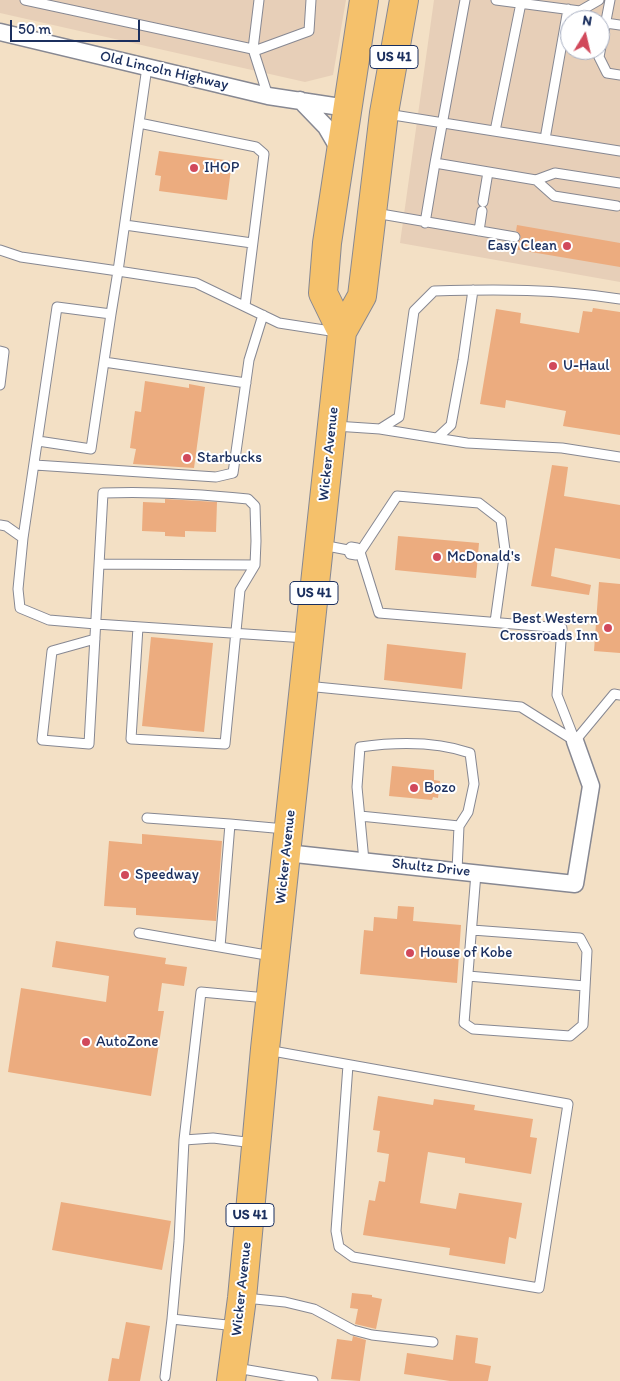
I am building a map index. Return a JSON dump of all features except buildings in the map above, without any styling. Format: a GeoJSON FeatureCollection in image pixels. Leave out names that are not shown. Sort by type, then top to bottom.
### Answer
{"type":"FeatureCollection","features":[{"type":"Feature","properties":{"kind":"highway","name":"US 41"},"geometry":{"type":"LineString","coordinates":[[342,332],[323,293],[327,243],[364,0]]}},
{"type":"Feature","properties":{"kind":"highway","name":"Wicker Avenue"},"geometry":{"type":"LineString","coordinates":[[232,1374],[242,1298],[270,998],[342,332],[362,296],[384,113],[404,0]]}},
{"type":"Feature","properties":{"kind":"highway"},"geometry":{"type":"LineString","coordinates":[[347,108],[365,114],[366,134],[358,201],[372,213]]}},
{"type":"Feature","properties":{"kind":"street","name":"Old Lincoln Highway"},"geometry":{"type":"LineString","coordinates":[[0,32],[268,96],[347,108]]}},
{"type":"Feature","properties":{"kind":"street"},"geometry":{"type":"LineString","coordinates":[[300,100],[326,127],[341,154]]}},
{"type":"Feature","properties":{"kind":"street","name":"Shultz Drive"},"geometry":{"type":"LineString","coordinates":[[287,841],[364,861],[575,884],[591,786],[575,741]]}},
{"type":"Feature","properties":{"kind":"lane"},"geometry":{"type":"LineString","coordinates":[[25,0],[46,2],[257,50],[308,31],[311,0]]}},
{"type":"Feature","properties":{"kind":"lane"},"geometry":{"type":"LineString","coordinates":[[259,0],[253,49],[268,96]]}},
{"type":"Feature","properties":{"kind":"lane"},"geometry":{"type":"LineString","coordinates":[[425,223],[465,0]]}},
{"type":"Feature","properties":{"kind":"lane"},"geometry":{"type":"LineString","coordinates":[[496,0],[580,11],[599,0]]}},
{"type":"Feature","properties":{"kind":"lane"},"geometry":{"type":"LineString","coordinates":[[495,131],[521,3]]}},
{"type":"Feature","properties":{"kind":"lane"},"geometry":{"type":"LineString","coordinates":[[545,139],[568,9]]}},
{"type":"Feature","properties":{"kind":"lane"},"geometry":{"type":"LineString","coordinates":[[600,60],[607,73],[620,75]]}},
{"type":"Feature","properties":{"kind":"lane"},"geometry":{"type":"LineString","coordinates":[[38,442],[91,449],[147,67]]}},
{"type":"Feature","properties":{"kind":"lane"},"geometry":{"type":"LineString","coordinates":[[384,113],[620,151]]}},
{"type":"Feature","properties":{"kind":"lane"},"geometry":{"type":"LineString","coordinates":[[139,123],[256,147],[264,154],[245,306]]}},
{"type":"Feature","properties":{"kind":"lane"},"geometry":{"type":"LineString","coordinates":[[435,163],[536,180],[555,173],[620,183]]}},
{"type":"Feature","properties":{"kind":"lane"},"geometry":{"type":"LineString","coordinates":[[479,231],[488,172]]}},
{"type":"Feature","properties":{"kind":"lane"},"geometry":{"type":"LineString","coordinates":[[536,180],[554,196],[617,206]]}},
{"type":"Feature","properties":{"kind":"lane"},"geometry":{"type":"LineString","coordinates":[[372,213],[515,237]]}},
{"type":"Feature","properties":{"kind":"lane"},"geometry":{"type":"LineString","coordinates":[[125,225],[252,242]]}},
{"type":"Feature","properties":{"kind":"lane"},"geometry":{"type":"LineString","coordinates":[[0,250],[21,257],[196,283],[279,324],[342,332]]}},
{"type":"Feature","properties":{"kind":"lane"},"geometry":{"type":"LineString","coordinates":[[380,429],[399,417],[414,311],[434,291],[528,289],[578,292],[620,299]]}},
{"type":"Feature","properties":{"kind":"lane"},"geometry":{"type":"LineString","coordinates":[[436,438],[451,425],[464,360],[473,290]]}},
{"type":"Feature","properties":{"kind":"lane"},"geometry":{"type":"LineString","coordinates":[[111,314],[57,307],[23,538],[18,589],[20,608],[49,620],[309,638]]}},
{"type":"Feature","properties":{"kind":"lane"},"geometry":{"type":"LineString","coordinates":[[35,465],[216,477],[233,473],[249,360],[263,315]]}},
{"type":"Feature","properties":{"kind":"lane"},"geometry":{"type":"LineString","coordinates":[[0,351],[4,352],[0,385]]}},
{"type":"Feature","properties":{"kind":"lane"},"geometry":{"type":"LineString","coordinates":[[104,362],[246,384]]}},
{"type":"Feature","properties":{"kind":"lane"},"geometry":{"type":"LineString","coordinates":[[332,426],[380,429],[467,443],[562,448],[620,457]]}},
{"type":"Feature","properties":{"kind":"lane"},"geometry":{"type":"LineString","coordinates":[[95,639],[52,651],[42,740],[89,744],[100,564],[103,493],[185,493],[248,500],[255,506],[255,565],[240,590],[225,744],[131,738],[138,627]]}},
{"type":"Feature","properties":{"kind":"lane"},"geometry":{"type":"LineString","coordinates":[[320,544],[348,550],[350,554],[356,555],[360,552],[397,496],[479,504],[501,520],[505,550],[495,622]]}},
{"type":"Feature","properties":{"kind":"lane"},"geometry":{"type":"LineString","coordinates":[[0,525],[6,526],[23,538]]}},
{"type":"Feature","properties":{"kind":"lane"},"geometry":{"type":"LineString","coordinates":[[360,552],[379,613],[562,628],[557,695],[575,741]]}},
{"type":"Feature","properties":{"kind":"lane"},"geometry":{"type":"LineString","coordinates":[[100,564],[255,565]]}},
{"type":"Feature","properties":{"kind":"lane"},"geometry":{"type":"LineString","coordinates":[[304,686],[520,707],[575,741]]}},
{"type":"Feature","properties":{"kind":"lane"},"geometry":{"type":"LineString","coordinates":[[575,741],[614,694],[620,695]]}},
{"type":"Feature","properties":{"kind":"lane"},"geometry":{"type":"LineString","coordinates":[[364,861],[357,787],[360,746],[392,742],[454,747],[470,753],[474,784],[468,812],[459,826],[457,871]]}},
{"type":"Feature","properties":{"kind":"lane"},"geometry":{"type":"LineString","coordinates":[[360,816],[459,826]]}},
{"type":"Feature","properties":{"kind":"lane"},"geometry":{"type":"LineString","coordinates":[[147,818],[230,824],[287,841]]}},
{"type":"Feature","properties":{"kind":"lane"},"geometry":{"type":"LineString","coordinates":[[220,947],[230,824]]}},
{"type":"Feature","properties":{"kind":"lane"},"geometry":{"type":"LineString","coordinates":[[472,930],[580,938],[587,951],[583,1025],[570,1036],[473,1029],[464,1023],[476,873]]}},
{"type":"Feature","properties":{"kind":"lane"},"geometry":{"type":"LineString","coordinates":[[139,933],[275,956]]}},
{"type":"Feature","properties":{"kind":"lane"},"geometry":{"type":"LineString","coordinates":[[468,976],[585,986]]}},
{"type":"Feature","properties":{"kind":"lane"},"geometry":{"type":"LineString","coordinates":[[164,1377],[172,1319],[179,1240],[184,1140],[201,992],[270,998]]}},
{"type":"Feature","properties":{"kind":"lane"},"geometry":{"type":"LineString","coordinates":[[265,1049],[568,1104],[539,1288],[353,1257],[339,1247],[336,1231],[348,1065]]}},
{"type":"Feature","properties":{"kind":"lane"},"geometry":{"type":"LineString","coordinates":[[184,1140],[213,1138],[256,1143]]}},
{"type":"Feature","properties":{"kind":"lane"},"geometry":{"type":"LineString","coordinates":[[242,1298],[285,1302],[314,1309],[353,1330],[372,1335],[433,1342]]}},
{"type":"Feature","properties":{"kind":"lane"},"geometry":{"type":"LineString","coordinates":[[172,1319],[238,1326]]}},
{"type":"Feature","properties":{"kind":"lane"},"geometry":{"type":"LineString","coordinates":[[232,1374],[313,1381]]}},
{"type":"Feature","properties":{"kind":"shaded area"},"geometry":{"type":"Polygon","coordinates":[[[0,0],[346,0],[333,75],[305,82],[0,13],[0,0]]]}},
{"type":"Feature","properties":{"kind":"shaded area"},"geometry":{"type":"Polygon","coordinates":[[[434,0],[620,0],[620,282],[400,243],[434,0]]]}},
{"type":"Feature","properties":{"kind":"place","name":"IHOP"},"geometry":{"type":"Point","coordinates":[194,168]}},
{"type":"Feature","properties":{"kind":"place","name":"Easy Clean"},"geometry":{"type":"Point","coordinates":[567,246]}},
{"type":"Feature","properties":{"kind":"place","name":"U-Haul"},"geometry":{"type":"Point","coordinates":[553,366]}},
{"type":"Feature","properties":{"kind":"place","name":"Starbucks"},"geometry":{"type":"Point","coordinates":[187,458]}},
{"type":"Feature","properties":{"kind":"place","name":"McDonald's"},"geometry":{"type":"Point","coordinates":[437,557]}},
{"type":"Feature","properties":{"kind":"place","name":"Best Western Crossroads Inn"},"geometry":{"type":"Point","coordinates":[608,628]}},
{"type":"Feature","properties":{"kind":"place","name":"Bozo"},"geometry":{"type":"Point","coordinates":[414,788]}},
{"type":"Feature","properties":{"kind":"place","name":"Speedway"},"geometry":{"type":"Point","coordinates":[125,875]}},
{"type":"Feature","properties":{"kind":"place","name":"House of Kobe"},"geometry":{"type":"Point","coordinates":[410,953]}},
{"type":"Feature","properties":{"kind":"place","name":"AutoZone"},"geometry":{"type":"Point","coordinates":[86,1042]}}]}
